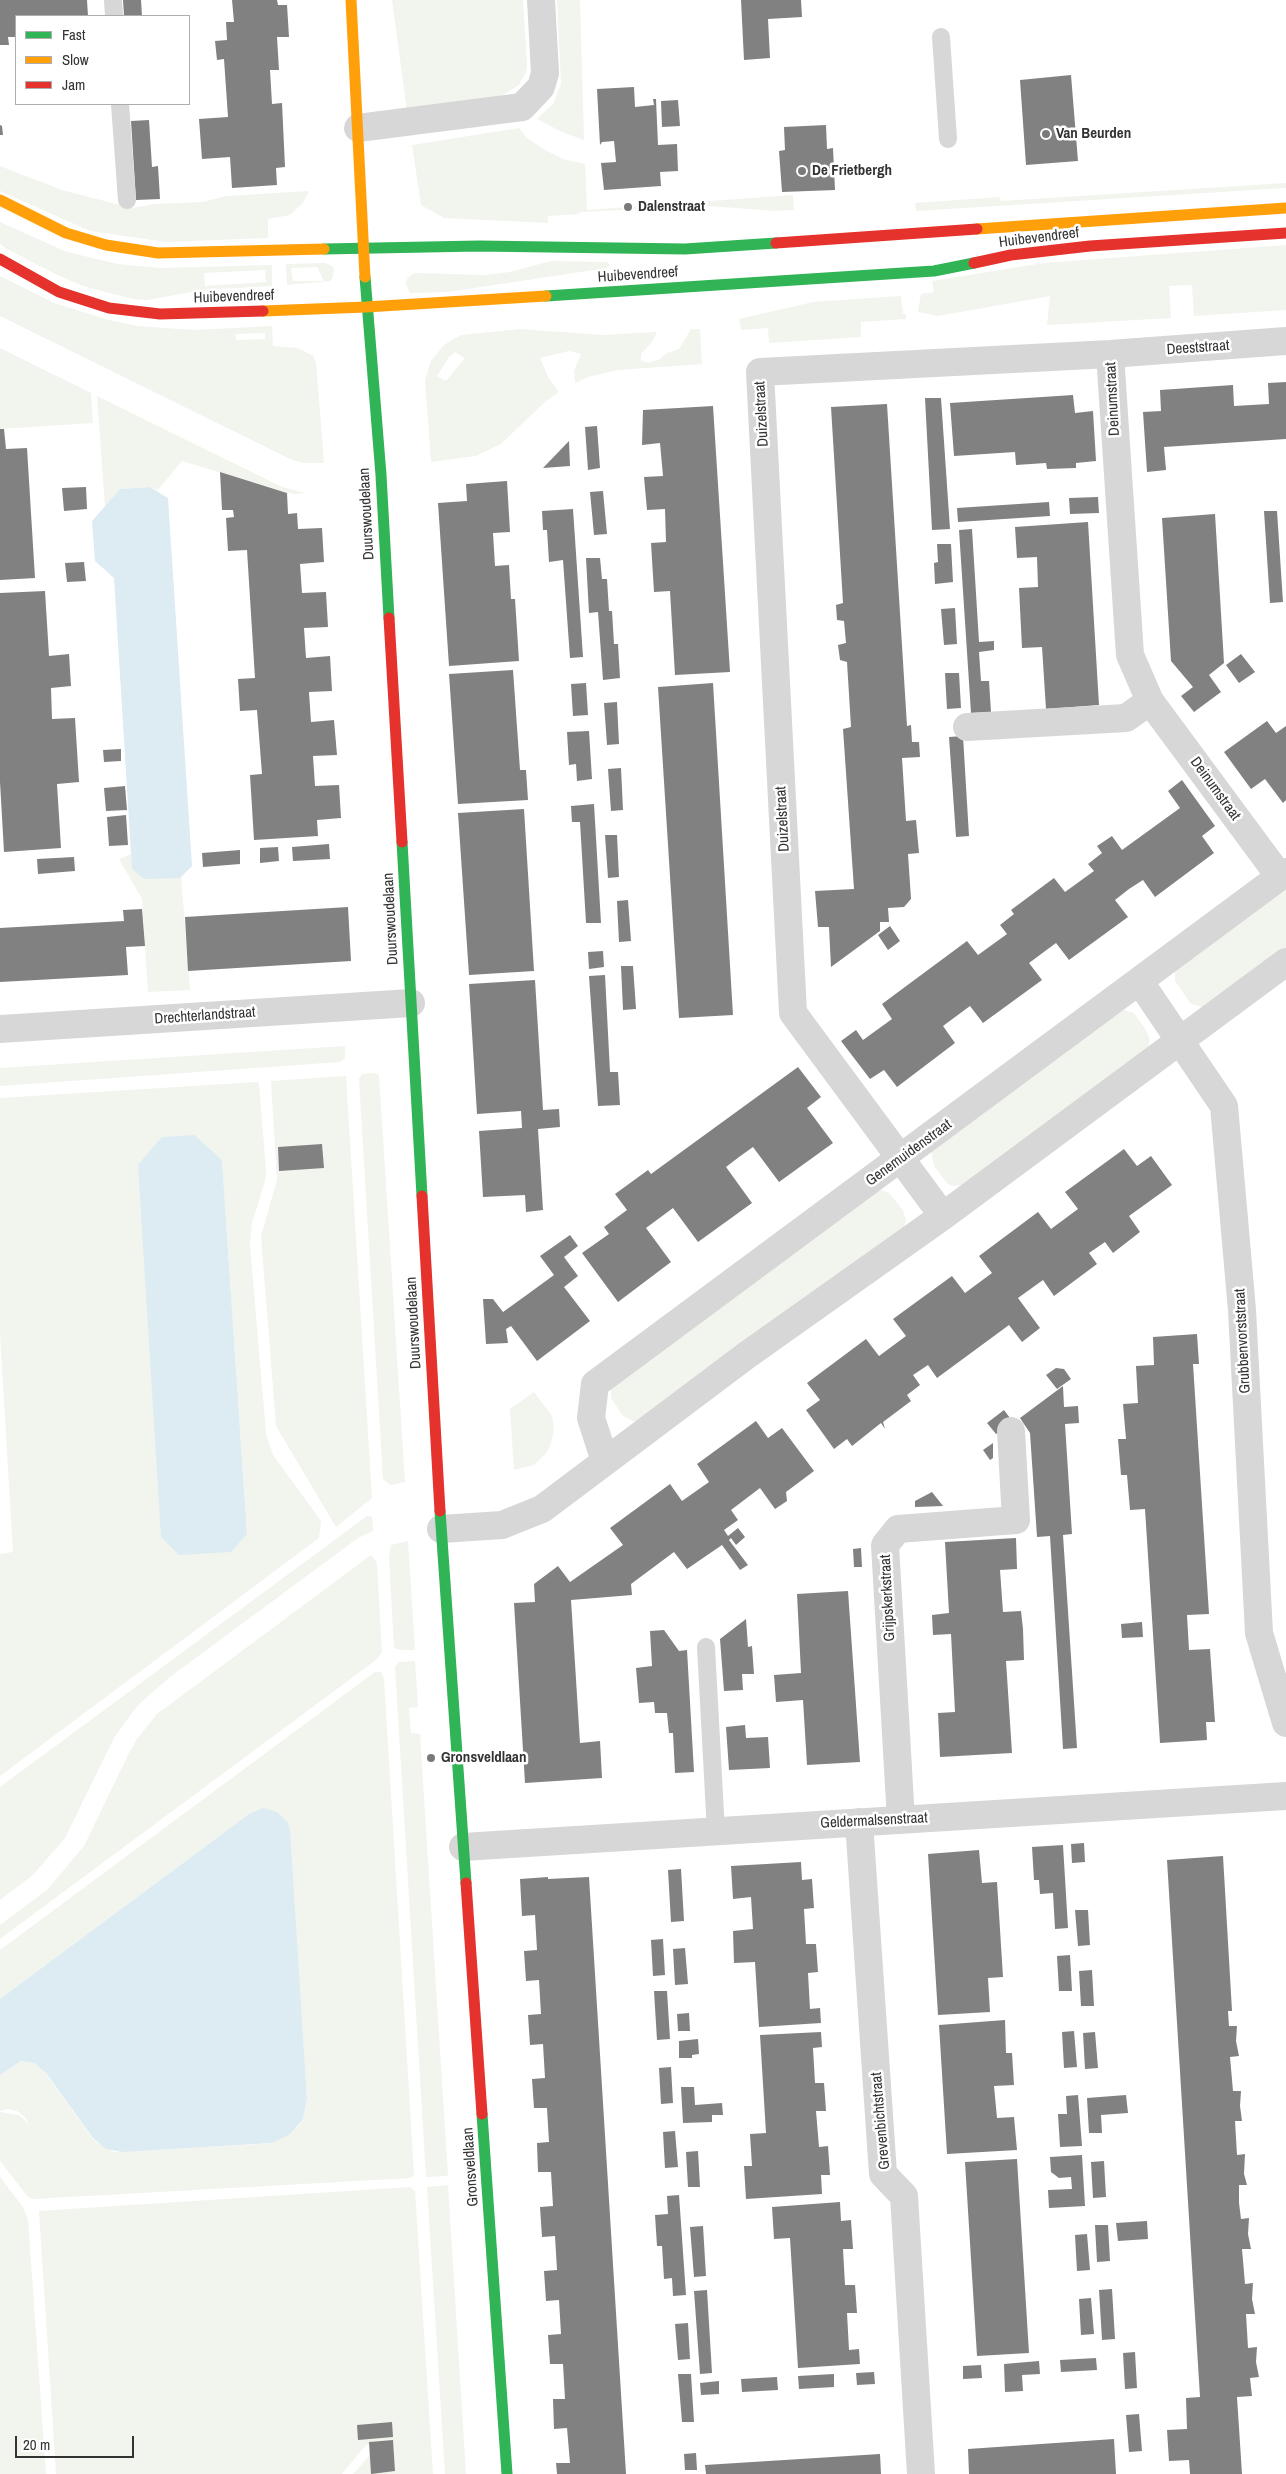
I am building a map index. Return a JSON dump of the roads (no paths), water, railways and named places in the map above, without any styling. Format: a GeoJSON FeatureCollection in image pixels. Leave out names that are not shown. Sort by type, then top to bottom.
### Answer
{"type":"FeatureCollection","features":[{"type":"Feature","properties":{"kind":"street"},"geometry":{"type":"LineString","coordinates":[[351,0],[366,307]]}},
{"type":"Feature","properties":{"kind":"street"},"geometry":{"type":"LineString","coordinates":[[358,128],[522,107],[541,87],[545,73],[541,0]]}},
{"type":"Feature","properties":{"kind":"street","name":"Huibevendreef"},"geometry":{"type":"LineString","coordinates":[[0,200],[66,233],[106,245],[158,253],[479,246],[695,249],[1286,208]]}},
{"type":"Feature","properties":{"kind":"street","name":"Huibevendreef"},"geometry":{"type":"LineString","coordinates":[[0,259],[59,292],[109,308],[160,314],[366,307],[934,271],[1011,255],[1090,246],[1286,233]]}},
{"type":"Feature","properties":{"kind":"street","name":"Duurswoudelaan"},"geometry":{"type":"LineString","coordinates":[[366,307],[381,475],[441,1529]]}},
{"type":"Feature","properties":{"kind":"street","name":"Deeststraat"},"geometry":{"type":"LineString","coordinates":[[1110,354],[1286,341]]}},
{"type":"Feature","properties":{"kind":"street","name":"Deinumstraat"},"geometry":{"type":"LineString","coordinates":[[760,372],[1110,354],[1130,655],[1150,700],[1283,874]]}},
{"type":"Feature","properties":{"kind":"street","name":"Duizelstraat"},"geometry":{"type":"LineString","coordinates":[[760,372],[793,1013],[943,1216]]}},
{"type":"Feature","properties":{"kind":"street"},"geometry":{"type":"LineString","coordinates":[[967,727],[1126,718],[1150,700]]}},
{"type":"Feature","properties":{"kind":"street","name":"Genemuidenstraat"},"geometry":{"type":"LineString","coordinates":[[605,1461],[591,1418],[595,1384],[1140,982],[1283,874]]}},
{"type":"Feature","properties":{"kind":"street"},"geometry":{"type":"LineString","coordinates":[[441,1529],[502,1525],[542,1509],[747,1354],[943,1216],[1182,1041],[1286,962]]}},
{"type":"Feature","properties":{"kind":"street","name":"Grubbenvorststraat"},"geometry":{"type":"LineString","coordinates":[[1140,982],[1182,1041],[1224,1106],[1242,1310],[1259,1633],[1286,1723]]}},
{"type":"Feature","properties":{"kind":"street","name":"Drechterlandstraat"},"geometry":{"type":"LineString","coordinates":[[0,1029],[411,1003]]}},
{"type":"Feature","properties":{"kind":"street","name":"Grijpskerkstraat"},"geometry":{"type":"LineString","coordinates":[[901,1820],[885,1545],[898,1529],[1016,1520],[1011,1432]]}},
{"type":"Feature","properties":{"kind":"street","name":"Gronsveldlaan"},"geometry":{"type":"LineString","coordinates":[[441,1529],[507,2474]]}},
{"type":"Feature","properties":{"kind":"street","name":"Geldermalsenstraat"},"geometry":{"type":"LineString","coordinates":[[463,1847],[1286,1796]]}},
{"type":"Feature","properties":{"kind":"street","name":"Grevenbichtstraat"},"geometry":{"type":"LineString","coordinates":[[859,1822],[883,2174],[904,2196],[921,2474]]}},
{"type":"Feature","properties":{"kind":"lane"},"geometry":{"type":"LineString","coordinates":[[113,0],[114,15]]}},
{"type":"Feature","properties":{"kind":"lane"},"geometry":{"type":"LineString","coordinates":[[941,37],[948,139]]}},
{"type":"Feature","properties":{"kind":"lane"},"geometry":{"type":"LineString","coordinates":[[120,105],[127,200]]}},
{"type":"Feature","properties":{"kind":"lane"},"geometry":{"type":"LineString","coordinates":[[706,1647],[716,1832]]}},
{"type":"Feature","properties":{"kind":"place","name":"Van Beurden"},"geometry":{"type":"Point","coordinates":[1046,134]}},
{"type":"Feature","properties":{"kind":"place","name":"De Frietbergh"},"geometry":{"type":"Point","coordinates":[802,171]}},
{"type":"Feature","properties":{"kind":"place","name":"Dalenstraat"},"geometry":{"type":"Point","coordinates":[628,207]}},
{"type":"Feature","properties":{"kind":"place","name":"Gronsveldlaan"},"geometry":{"type":"Point","coordinates":[431,1758]}}]}
